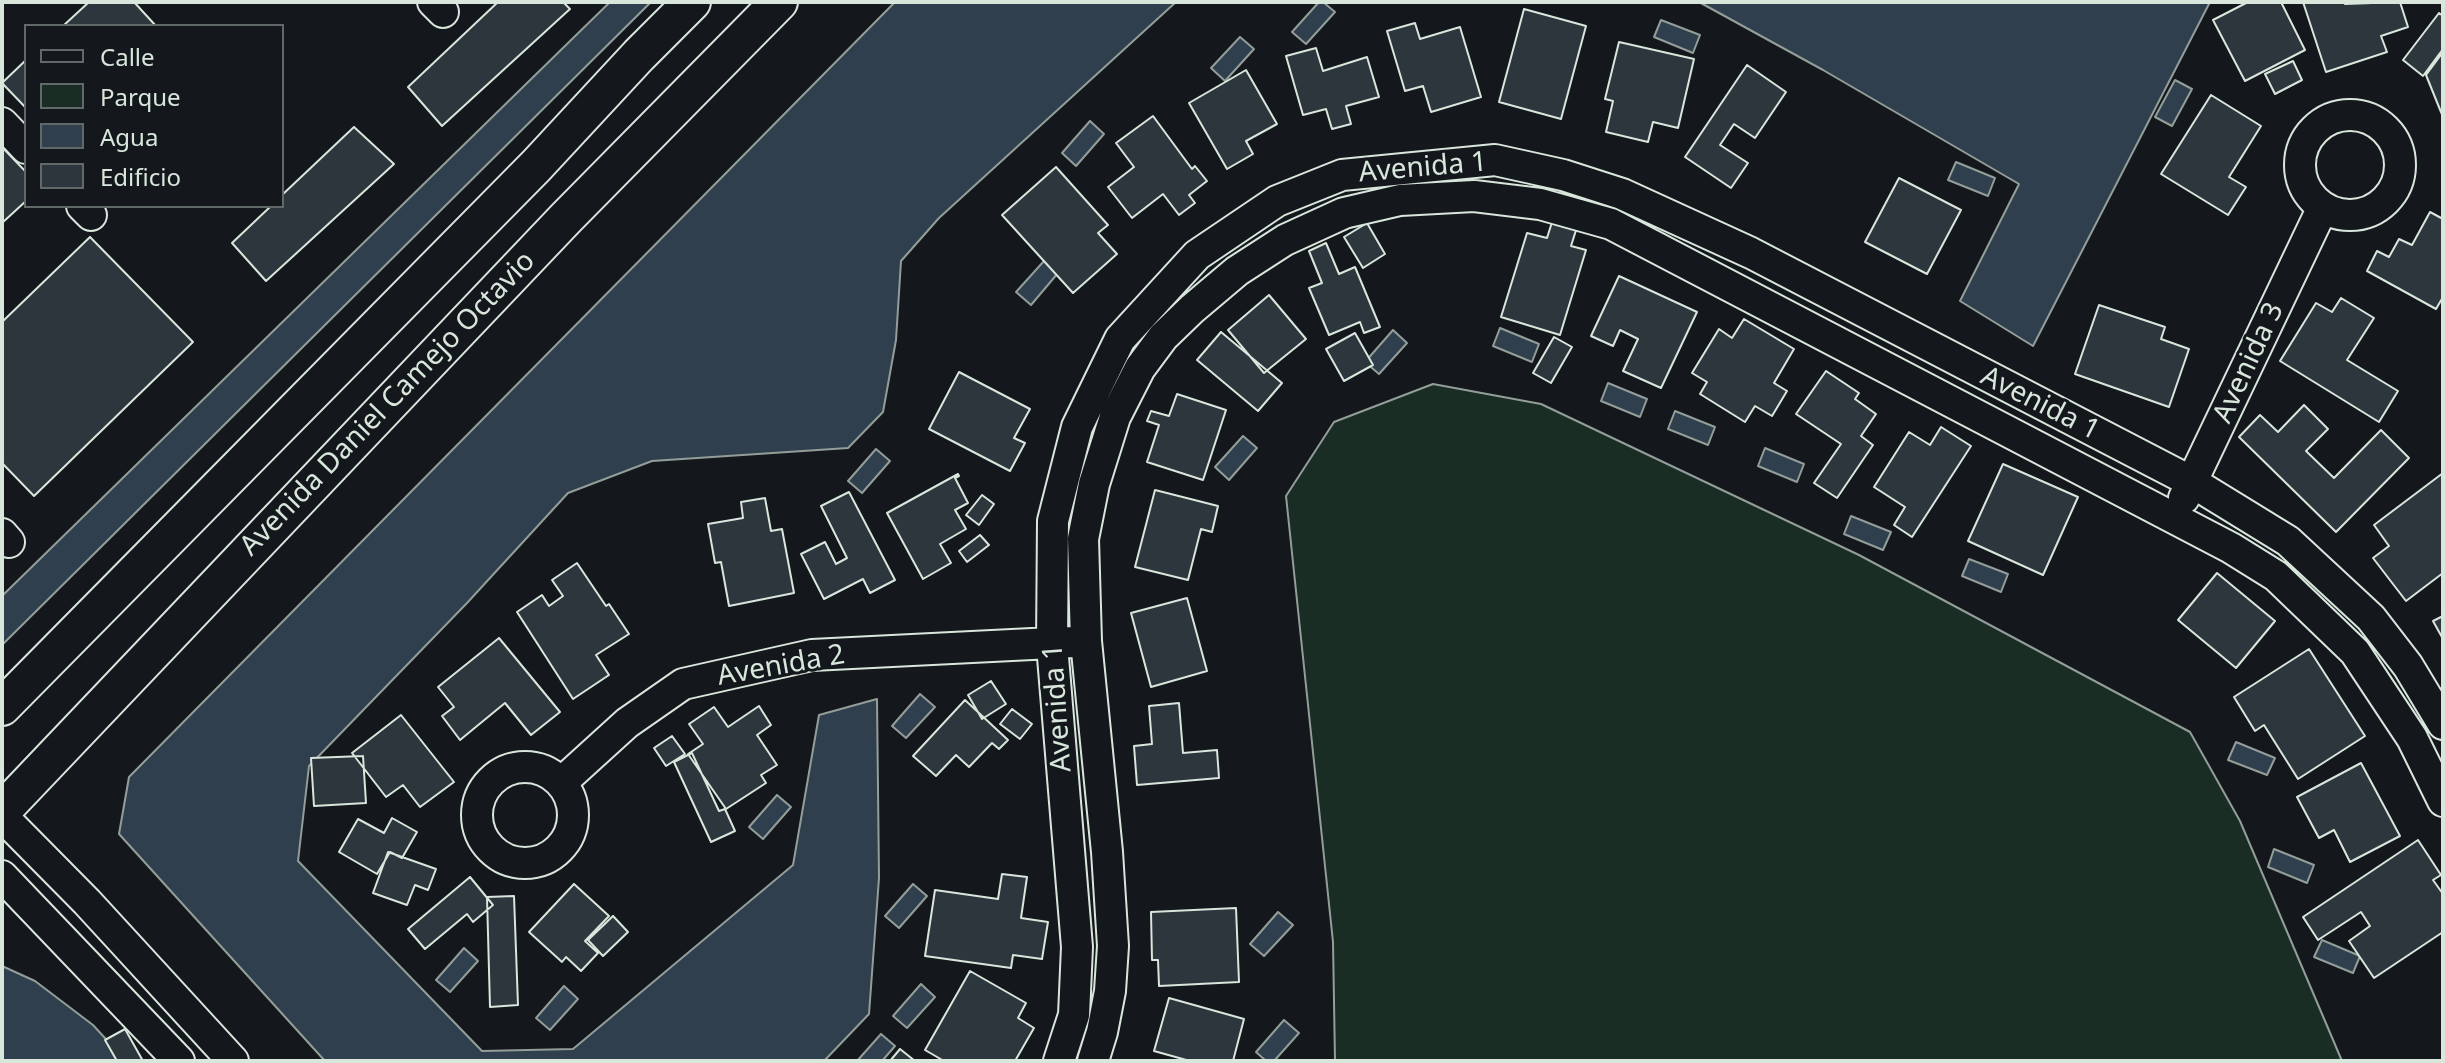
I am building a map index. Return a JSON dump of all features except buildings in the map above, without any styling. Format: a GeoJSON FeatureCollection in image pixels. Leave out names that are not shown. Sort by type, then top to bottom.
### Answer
{"type":"FeatureCollection","features":[{"type":"Feature","properties":{"kind":"main road"},"geometry":{"type":"LineString","coordinates":[[2,707],[536,166],[692,2]]}},
{"type":"Feature","properties":{"kind":"main road","name":"Avenida Daniel Camejo Octavio"},"geometry":{"type":"LineString","coordinates":[[2,814],[566,218],[779,2]]}},
{"type":"Feature","properties":{"kind":"street"},"geometry":{"type":"LineString","coordinates":[[2,123],[24,146]]}},
{"type":"Feature","properties":{"kind":"street","name":"Avenida 1"},"geometry":{"type":"LineString","coordinates":[[1059,1061],[1074,1015],[1077,947],[1052,643],[1053,521],[1077,427],[1120,339],[1197,255],[1277,201],[1342,175],[1495,160],[1563,175],[1622,194],[1751,253],[2192,482],[2288,541],[2371,618],[2408,666],[2443,724]]}},
{"type":"Feature","properties":{"kind":"street","name":"Avenida 1"},"geometry":{"type":"LineString","coordinates":[[1093,1061],[1110,991],[1113,946],[1086,641],[1083,539],[1094,484],[1115,417],[1140,368],[1163,337],[1237,271],[1285,240],[1344,213],[1400,200],[1474,196],[1540,204],[1611,224],[2231,548],[2276,576],[2344,641],[2372,676],[2412,738],[2443,801]]}},
{"type":"Feature","properties":{"kind":"street","name":"Avenida 3"},"geometry":{"type":"LineString","coordinates":[[2172,517],[2192,482],[2323,207]]}},
{"type":"Feature","properties":{"kind":"street"},"geometry":{"type":"LineString","coordinates":[[1939,395],[1957,360]]}},
{"type":"Feature","properties":{"kind":"street","name":"Avenida 2"},"geometry":{"type":"LineString","coordinates":[[561,783],[627,723],[683,684],[812,655],[1086,641]]}},
{"type":"Feature","properties":{"kind":"street"},"geometry":{"type":"LineString","coordinates":[[2,814],[233,1061]]}},
{"type":"Feature","properties":{"kind":"street"},"geometry":{"type":"LineString","coordinates":[[2,876],[179,1061]]}},
{"type":"Feature","properties":{"kind":"green space"},"geometry":{"type":"Polygon","coordinates":[[[1433,384],[1541,404],[1859,555],[2190,732],[2240,821],[2342,1061],[1335,1061],[1333,942],[1286,496],[1334,422],[1433,384]]]}},
{"type":"Feature","properties":{"kind":"water"},"geometry":{"type":"Polygon","coordinates":[[[610,2],[651,2],[2,645],[2,596],[610,2]]]}},
{"type":"Feature","properties":{"kind":"water"},"geometry":{"type":"Polygon","coordinates":[[[895,2],[1176,2],[939,218],[901,261],[896,340],[883,412],[848,448],[652,461],[568,493],[467,603],[309,766],[298,861],[482,1051],[573,1049],[793,865],[819,715],[877,699],[879,878],[869,1014],[824,1061],[325,1061],[119,834],[129,777],[895,2]]]}},
{"type":"Feature","properties":{"kind":"water"},"geometry":{"type":"Polygon","coordinates":[[[1319,2],[1335,12],[1306,44],[1292,32],[1319,2]]]}},
{"type":"Feature","properties":{"kind":"water"},"geometry":{"type":"Polygon","coordinates":[[[1699,2],[2210,2],[2033,346],[1960,301],[2019,184],[1699,2]]]}},
{"type":"Feature","properties":{"kind":"water"},"geometry":{"type":"Polygon","coordinates":[[[1661,20],[1700,35],[1693,53],[1654,37],[1661,20]]]}},
{"type":"Feature","properties":{"kind":"water"},"geometry":{"type":"Polygon","coordinates":[[[1240,37],[1254,49],[1225,81],[1211,68],[1240,37]]]}},
{"type":"Feature","properties":{"kind":"water"},"geometry":{"type":"Polygon","coordinates":[[[2175,80],[2192,89],[2172,126],[2155,117],[2175,80]]]}},
{"type":"Feature","properties":{"kind":"water"},"geometry":{"type":"Polygon","coordinates":[[[1090,121],[1104,134],[1076,166],[1062,153],[1090,121]]]}},
{"type":"Feature","properties":{"kind":"water"},"geometry":{"type":"Polygon","coordinates":[[[1956,162],[1995,178],[1988,196],[1948,180],[1956,162]]]}},
{"type":"Feature","properties":{"kind":"water"},"geometry":{"type":"Polygon","coordinates":[[[1044,261],[1058,273],[1031,305],[1016,292],[1044,261]]]}},
{"type":"Feature","properties":{"kind":"water"},"geometry":{"type":"Polygon","coordinates":[[[1500,328],[1539,344],[1532,362],[1493,346],[1500,328]]]}},
{"type":"Feature","properties":{"kind":"water"},"geometry":{"type":"Polygon","coordinates":[[[1393,330],[1407,343],[1379,374],[1365,362],[1393,330]]]}},
{"type":"Feature","properties":{"kind":"water"},"geometry":{"type":"Polygon","coordinates":[[[1608,383],[1647,399],[1640,417],[1601,401],[1608,383]]]}},
{"type":"Feature","properties":{"kind":"water"},"geometry":{"type":"Polygon","coordinates":[[[1675,411],[1715,427],[1708,445],[1668,429],[1675,411]]]}},
{"type":"Feature","properties":{"kind":"water"},"geometry":{"type":"Polygon","coordinates":[[[1243,436],[1257,448],[1229,480],[1215,467],[1243,436]]]}},
{"type":"Feature","properties":{"kind":"water"},"geometry":{"type":"Polygon","coordinates":[[[1765,448],[1804,464],[1797,482],[1758,466],[1765,448]]]}},
{"type":"Feature","properties":{"kind":"water"},"geometry":{"type":"Polygon","coordinates":[[[876,449],[890,461],[862,493],[848,481],[876,449]]]}},
{"type":"Feature","properties":{"kind":"water"},"geometry":{"type":"Polygon","coordinates":[[[1851,516],[1891,532],[1883,550],[1844,534],[1851,516]]]}},
{"type":"Feature","properties":{"kind":"water"},"geometry":{"type":"Polygon","coordinates":[[[1969,559],[2008,574],[2001,592],[1962,576],[1969,559]]]}},
{"type":"Feature","properties":{"kind":"water"},"geometry":{"type":"Polygon","coordinates":[[[920,694],[935,707],[906,738],[892,726],[920,694]]]}},
{"type":"Feature","properties":{"kind":"water"},"geometry":{"type":"Polygon","coordinates":[[[2236,742],[2275,758],[2267,775],[2228,760],[2236,742]]]}},
{"type":"Feature","properties":{"kind":"water"},"geometry":{"type":"Polygon","coordinates":[[[777,795],[791,807],[763,839],[749,827],[777,795]]]}},
{"type":"Feature","properties":{"kind":"water"},"geometry":{"type":"Polygon","coordinates":[[[2274,849],[2314,865],[2307,883],[2268,867],[2274,849]]]}},
{"type":"Feature","properties":{"kind":"water"},"geometry":{"type":"Polygon","coordinates":[[[913,884],[927,896],[899,928],[885,916],[913,884]]]}},
{"type":"Feature","properties":{"kind":"water"},"geometry":{"type":"Polygon","coordinates":[[[1278,912],[1293,925],[1264,956],[1250,944],[1278,912]]]}},
{"type":"Feature","properties":{"kind":"water"},"geometry":{"type":"Polygon","coordinates":[[[2322,940],[2360,956],[2353,973],[2314,957],[2322,940]]]}},
{"type":"Feature","properties":{"kind":"water"},"geometry":{"type":"Polygon","coordinates":[[[464,948],[478,961],[450,992],[436,980],[464,948]]]}},
{"type":"Feature","properties":{"kind":"water"},"geometry":{"type":"Polygon","coordinates":[[[2,966],[35,981],[93,1025],[126,1061],[2,1061],[2,966]]]}},
{"type":"Feature","properties":{"kind":"water"},"geometry":{"type":"Polygon","coordinates":[[[921,984],[935,997],[907,1028],[893,1016],[921,984]]]}},
{"type":"Feature","properties":{"kind":"water"},"geometry":{"type":"Polygon","coordinates":[[[564,986],[578,999],[550,1030],[536,1018],[564,986]]]}},
{"type":"Feature","properties":{"kind":"water"},"geometry":{"type":"Polygon","coordinates":[[[1284,1020],[1299,1033],[1274,1061],[1266,1061],[1256,1052],[1284,1020]]]}},
{"type":"Feature","properties":{"kind":"water"},"geometry":{"type":"Polygon","coordinates":[[[881,1034],[895,1046],[882,1061],[857,1061],[881,1034]]]}}]}
